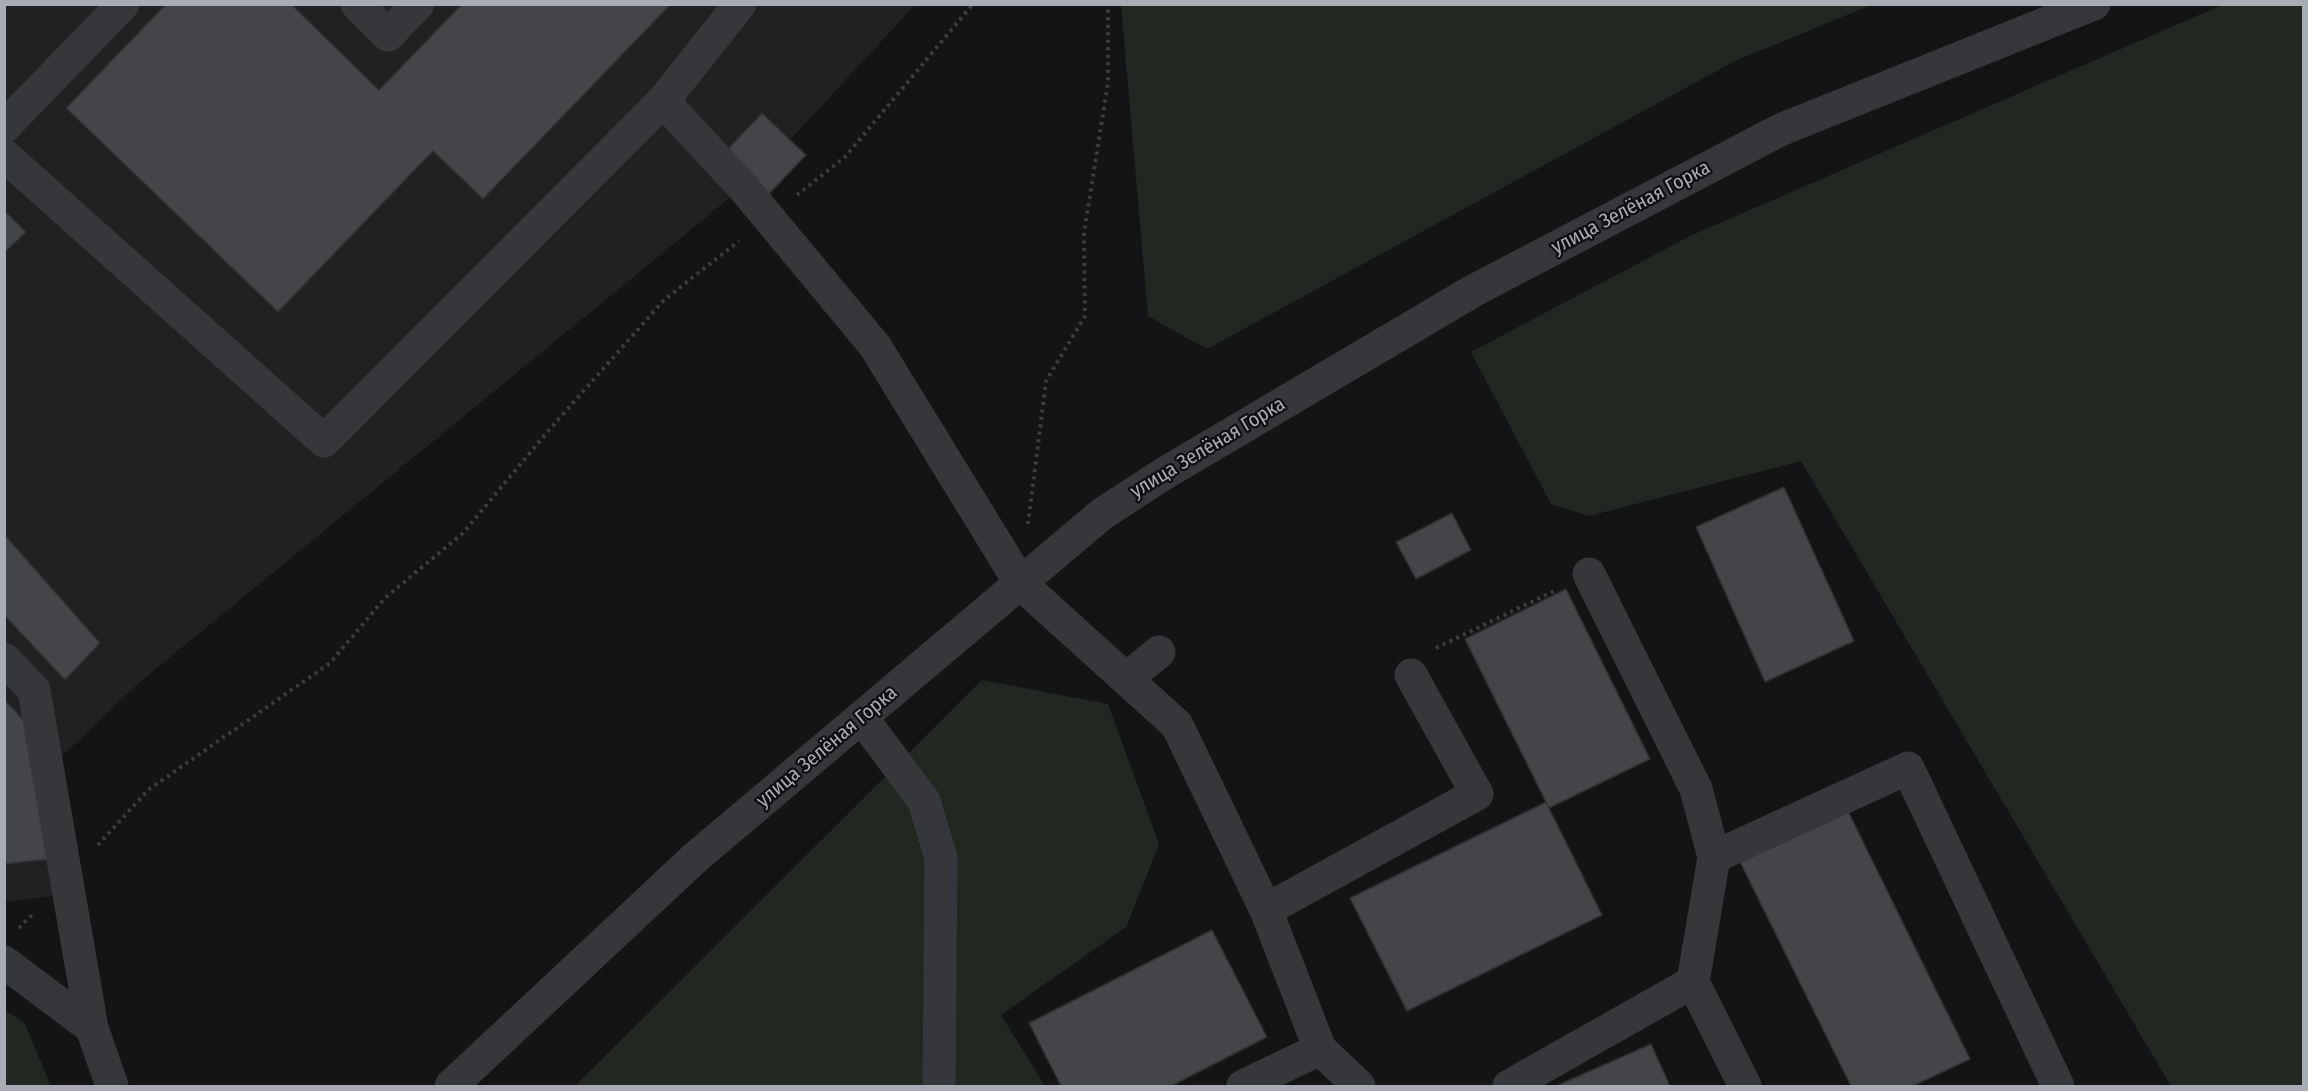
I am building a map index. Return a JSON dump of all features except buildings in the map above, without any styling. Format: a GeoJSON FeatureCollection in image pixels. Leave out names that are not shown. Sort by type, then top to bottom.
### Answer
{"type":"FeatureCollection","features":[{"type":"Feature","properties":{"kind":"street"},"geometry":{"type":"LineString","coordinates":[[4,127],[123,4]]}},
{"type":"Feature","properties":{"kind":"street"},"geometry":{"type":"LineString","coordinates":[[357,4],[388,35],[418,4]]}},
{"type":"Feature","properties":{"kind":"street"},"geometry":{"type":"LineString","coordinates":[[4,155],[324,441],[663,101],[740,4]]}},
{"type":"Feature","properties":{"kind":"street","name":"улица Зелёная Горка"},"geometry":{"type":"LineString","coordinates":[[451,1086],[696,857],[1102,514],[1165,472],[1473,291],[1780,130],[2094,4]]}},
{"type":"Feature","properties":{"kind":"street"},"geometry":{"type":"LineString","coordinates":[[663,101],[743,187],[874,346],[1021,584],[1177,725],[1266,910],[1320,1049],[1359,1086]]}},
{"type":"Feature","properties":{"kind":"street"},"geometry":{"type":"LineString","coordinates":[[1589,574],[1696,789],[1714,857],[1693,982],[1745,1086]]}},
{"type":"Feature","properties":{"kind":"street"},"geometry":{"type":"LineString","coordinates":[[1126,679],[1159,652]]}},
{"type":"Feature","properties":{"kind":"street"},"geometry":{"type":"LineString","coordinates":[[4,659],[34,690],[92,1028],[112,1086]]}},
{"type":"Feature","properties":{"kind":"street"},"geometry":{"type":"LineString","coordinates":[[1266,910],[1477,794],[1411,675]]}},
{"type":"Feature","properties":{"kind":"street"},"geometry":{"type":"LineString","coordinates":[[862,718],[924,801],[941,858],[939,1086]]}},
{"type":"Feature","properties":{"kind":"street"},"geometry":{"type":"LineString","coordinates":[[1714,857],[1908,768],[2058,1086]]}},
{"type":"Feature","properties":{"kind":"street"},"geometry":{"type":"LineString","coordinates":[[8,948],[92,1028]]}},
{"type":"Feature","properties":{"kind":"street"},"geometry":{"type":"LineString","coordinates":[[1509,1086],[1693,982]]}},
{"type":"Feature","properties":{"kind":"street"},"geometry":{"type":"LineString","coordinates":[[1243,1086],[1320,1049]]}},
{"type":"Feature","properties":{"kind":"path"},"geometry":{"type":"LineString","coordinates":[[8,948],[148,790],[330,663],[386,598],[463,533],[549,429],[664,300],[845,157],[973,4]]}},
{"type":"Feature","properties":{"kind":"path"},"geometry":{"type":"LineString","coordinates":[[1028,528],[1046,381],[1085,316],[1084,233],[1108,82],[1108,4]]}},
{"type":"Feature","properties":{"kind":"path"},"geometry":{"type":"LineString","coordinates":[[1411,675],[1436,648],[1589,574]]}},
{"type":"Feature","properties":{"kind":"shaded area"},"geometry":{"type":"Polygon","coordinates":[[[1121,4],[1871,5],[1735,61],[1207,349],[1148,316],[1121,4]]]}},
{"type":"Feature","properties":{"kind":"shaded area"},"geometry":{"type":"Polygon","coordinates":[[[4,5],[915,5],[790,140],[806,155],[767,196],[743,187],[140,682],[57,761],[85,892],[5,902],[4,5]]]}},
{"type":"Feature","properties":{"kind":"shaded area"},"geometry":{"type":"Polygon","coordinates":[[[2222,5],[2303,5],[2303,1086],[2171,1086],[1801,461],[1589,516],[1551,504],[1471,352],[1690,236],[2222,5]]]}},
{"type":"Feature","properties":{"kind":"shaded area"},"geometry":{"type":"Polygon","coordinates":[[[982,680],[1108,704],[1159,844],[1126,927],[1001,1015],[1045,1086],[575,1086],[982,680]]]}},
{"type":"Feature","properties":{"kind":"shaded area"},"geometry":{"type":"Polygon","coordinates":[[[5,1010],[24,1022],[51,1086],[5,1086],[5,1010]]]}}]}
